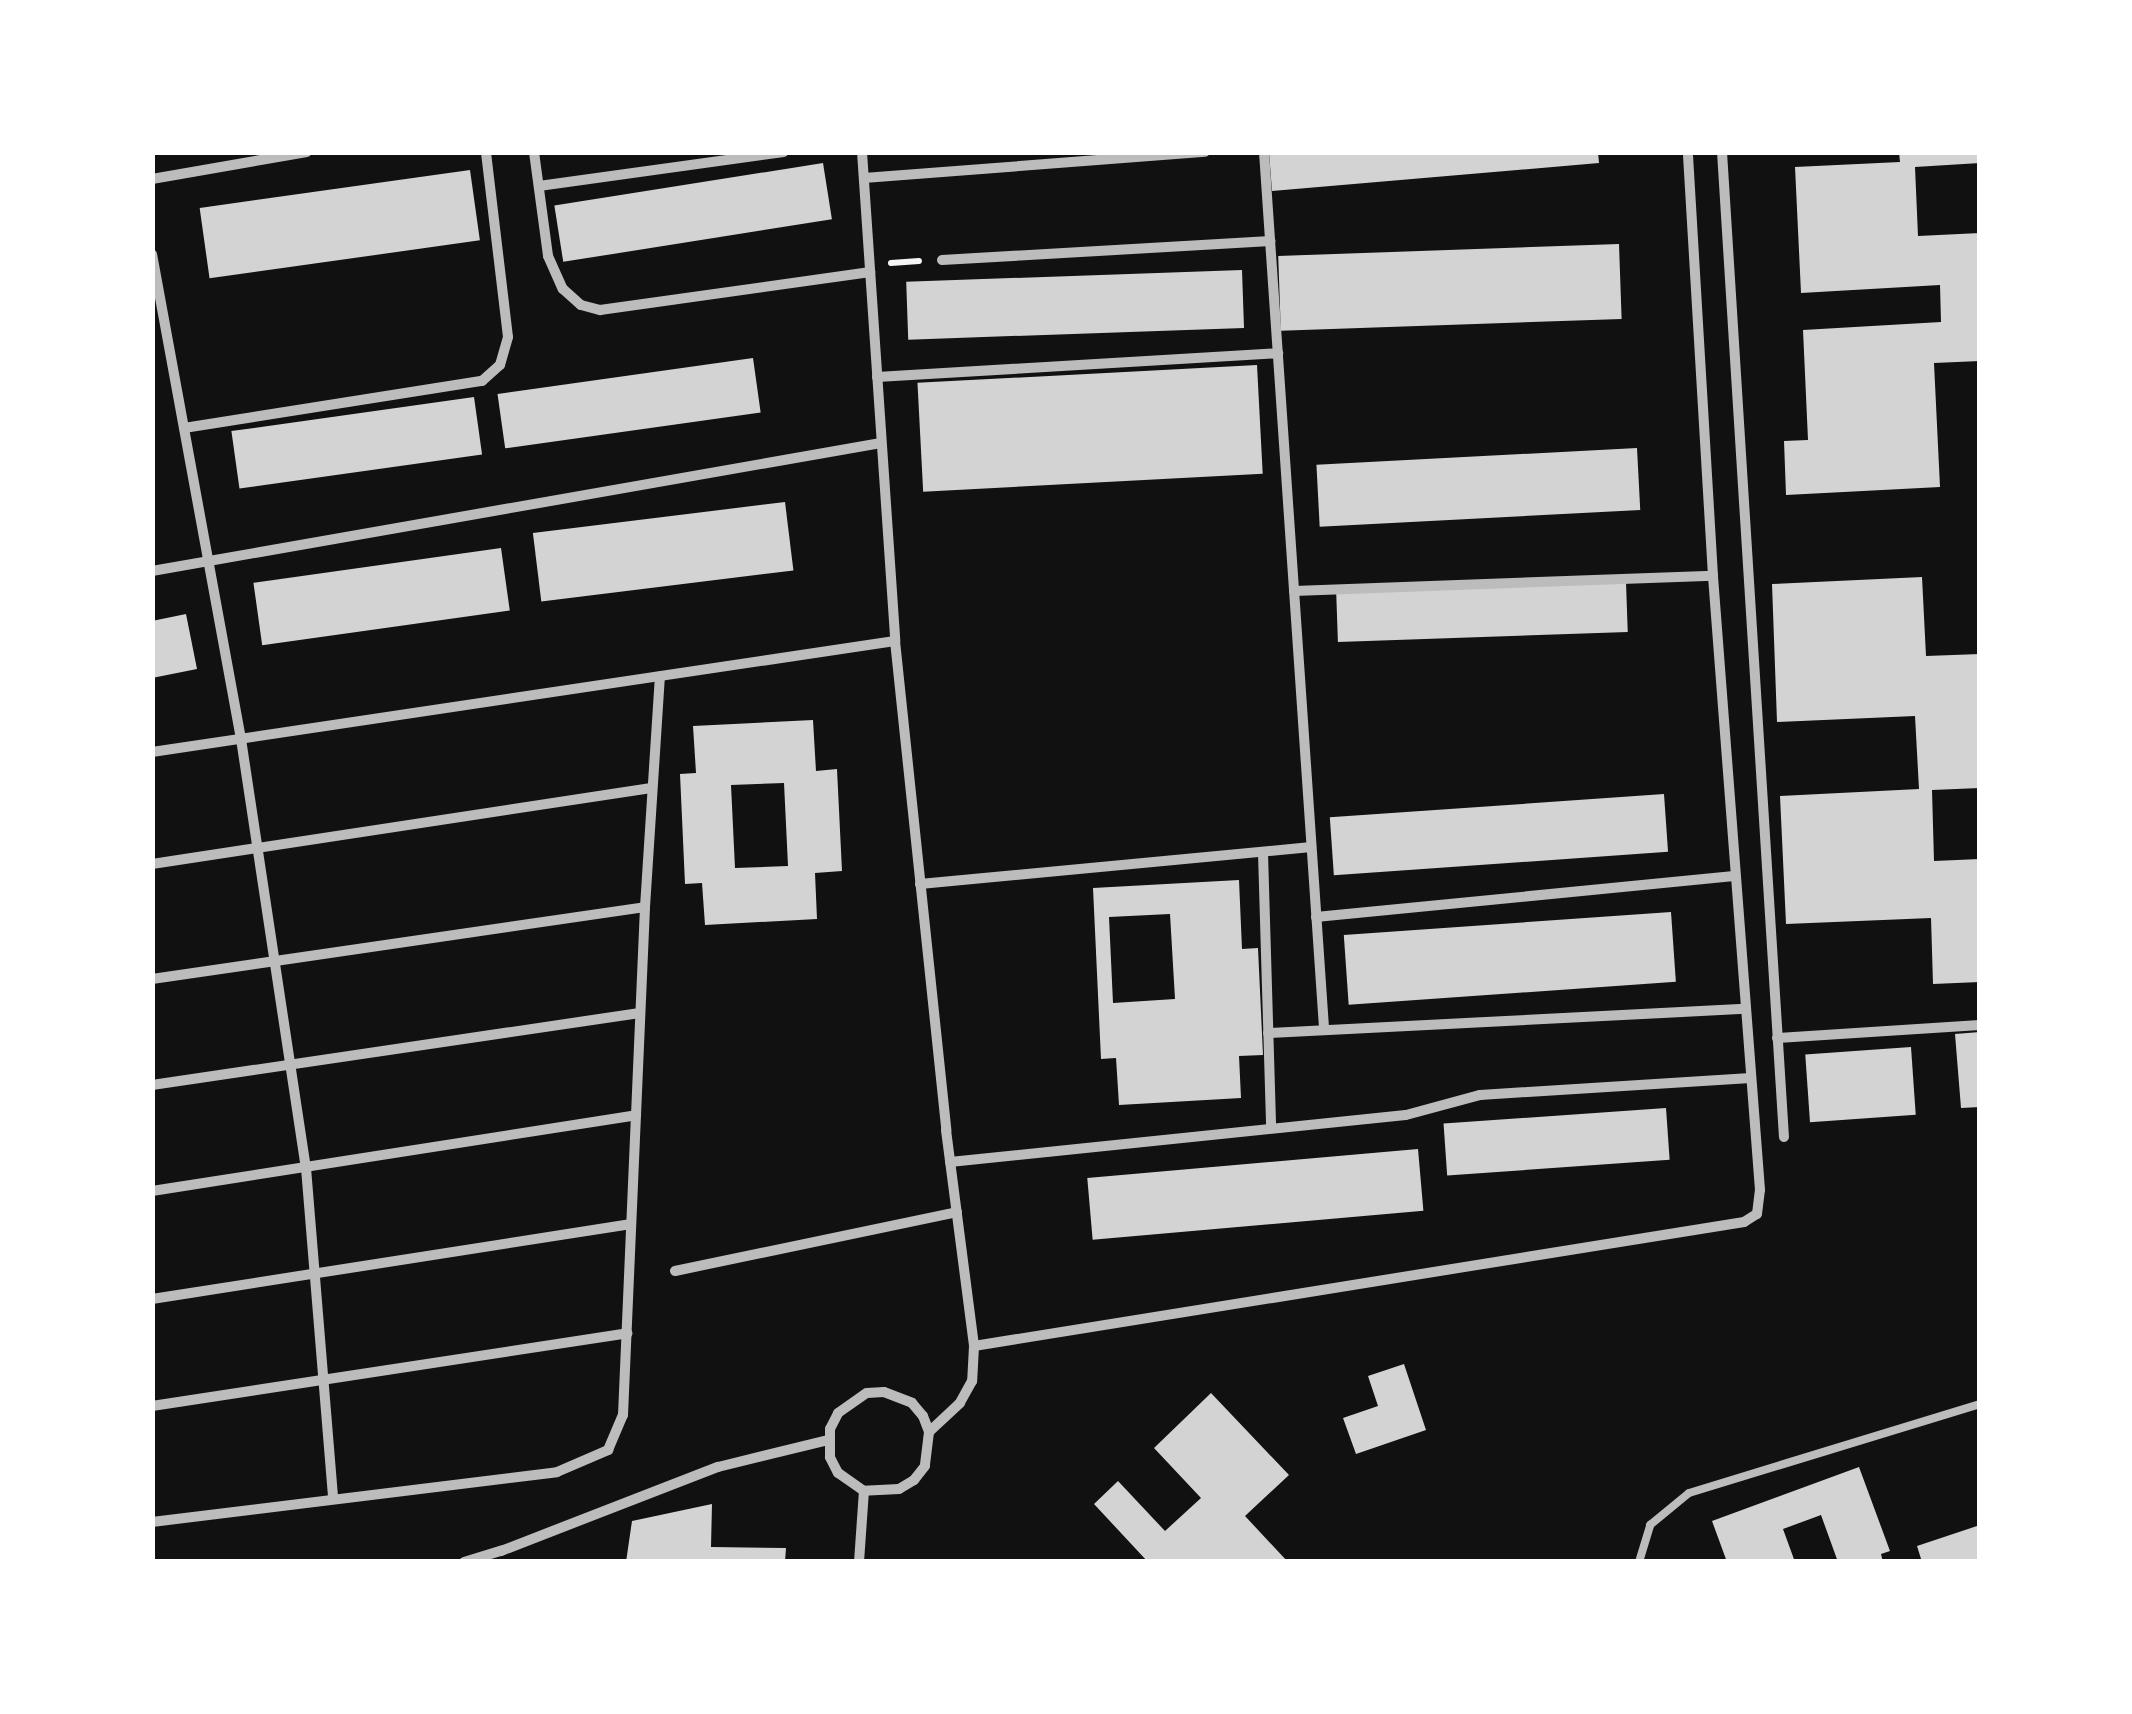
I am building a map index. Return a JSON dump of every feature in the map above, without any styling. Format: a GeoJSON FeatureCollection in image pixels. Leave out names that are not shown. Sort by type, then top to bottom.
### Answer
{"type":"FeatureCollection","features":[{"type":"Feature","properties":{"kind":"street"},"geometry":{"type":"LineString","coordinates":[[152,180],[307,152]]}},
{"type":"Feature","properties":{"kind":"street"},"geometry":{"type":"LineString","coordinates":[[184,428],[482,381],[500,365],[508,336],[486,152]]}},
{"type":"Feature","properties":{"kind":"street"},"geometry":{"type":"LineString","coordinates":[[534,152],[548,256],[564,288],[580,305],[600,310],[870,268]]}},
{"type":"Feature","properties":{"kind":"street"},"geometry":{"type":"LineString","coordinates":[[539,186],[784,152]]}},
{"type":"Feature","properties":{"kind":"street"},"geometry":{"type":"LineString","coordinates":[[862,152],[895,642],[950,1162],[974,1346],[972,1381],[960,1403],[929,1432]]}},
{"type":"Feature","properties":{"kind":"street"},"geometry":{"type":"LineString","coordinates":[[864,178],[1204,152]]}},
{"type":"Feature","properties":{"kind":"street"},"geometry":{"type":"LineString","coordinates":[[1264,152],[1324,1028]]}},
{"type":"Feature","properties":{"kind":"street"},"geometry":{"type":"LineString","coordinates":[[974,1346],[1744,1222],[1757,1214],[1760,1190],[1734,876],[1688,152]]}},
{"type":"Feature","properties":{"kind":"street"},"geometry":{"type":"LineString","coordinates":[[1722,152],[1784,1137]]}},
{"type":"Feature","properties":{"kind":"street"},"geometry":{"type":"LineString","coordinates":[[942,260],[1270,241]]}},
{"type":"Feature","properties":{"kind":"street"},"geometry":{"type":"LineString","coordinates":[[152,254],[242,739],[306,1168],[333,1496]]}},
{"type":"Feature","properties":{"kind":"street"},"geometry":{"type":"LineString","coordinates":[[877,377],[1278,353]]}},
{"type":"Feature","properties":{"kind":"street"},"geometry":{"type":"LineString","coordinates":[[152,572],[882,442]]}},
{"type":"Feature","properties":{"kind":"street"},"geometry":{"type":"LineString","coordinates":[[1294,591],[1714,576]]}},
{"type":"Feature","properties":{"kind":"street"},"geometry":{"type":"LineString","coordinates":[[152,752],[895,642]]}},
{"type":"Feature","properties":{"kind":"street"},"geometry":{"type":"LineString","coordinates":[[152,1522],[333,1496],[557,1472],[608,1450],[623,1415],[644,907],[660,676]]}},
{"type":"Feature","properties":{"kind":"street"},"geometry":{"type":"LineString","coordinates":[[152,864],[651,788]]}},
{"type":"Feature","properties":{"kind":"street"},"geometry":{"type":"LineString","coordinates":[[920,884],[1311,846]]}},
{"type":"Feature","properties":{"kind":"street"},"geometry":{"type":"LineString","coordinates":[[1263,853],[1270,1128]]}},
{"type":"Feature","properties":{"kind":"street"},"geometry":{"type":"LineString","coordinates":[[1316,917],[1734,876]]}},
{"type":"Feature","properties":{"kind":"street"},"geometry":{"type":"LineString","coordinates":[[152,979],[644,907]]}},
{"type":"Feature","properties":{"kind":"street"},"geometry":{"type":"LineString","coordinates":[[1268,1033],[1744,1009]]}},
{"type":"Feature","properties":{"kind":"street"},"geometry":{"type":"LineString","coordinates":[[152,1085],[640,1013]]}},
{"type":"Feature","properties":{"kind":"street"},"geometry":{"type":"LineString","coordinates":[[1778,1038],[1980,1025]]}},
{"type":"Feature","properties":{"kind":"street"},"geometry":{"type":"LineString","coordinates":[[950,1162],[1406,1114],[1480,1095],[1750,1078]]}},
{"type":"Feature","properties":{"kind":"street"},"geometry":{"type":"LineString","coordinates":[[152,1191],[636,1115]]}},
{"type":"Feature","properties":{"kind":"street"},"geometry":{"type":"LineString","coordinates":[[675,1271],[957,1212]]}},
{"type":"Feature","properties":{"kind":"street"},"geometry":{"type":"LineString","coordinates":[[152,1299],[631,1224]]}},
{"type":"Feature","properties":{"kind":"street"},"geometry":{"type":"LineString","coordinates":[[152,1406],[626,1334]]}},
{"type":"Feature","properties":{"kind":"street"},"geometry":{"type":"LineString","coordinates":[[884,1392],[912,1403],[924,1416],[929,1432],[925,1466],[899,1490],[864,1492],[838,1473],[828,1440],[838,1413],[866,1393],[884,1392]]}},
{"type":"Feature","properties":{"kind":"street"},"geometry":{"type":"LineString","coordinates":[[464,1562],[501,1552],[718,1467],[828,1440]]}},
{"type":"Feature","properties":{"kind":"street"},"geometry":{"type":"LineString","coordinates":[[860,1562],[864,1492]]}},
{"type":"Feature","properties":{"kind":"lane"},"geometry":{"type":"LineString","coordinates":[[1638,1562],[1650,1525],[1689,1493],[1980,1404]]}},
{"type":"Feature","properties":{"kind":"path"},"geometry":{"type":"LineString","coordinates":[[870,268],[942,260]]}},
{"type":"Feature","properties":{"kind":"building"},"geometry":{"type":"Polygon","coordinates":[[[1269,152],[1598,152],[1599,163],[1272,191],[1269,152]]]}},
{"type":"Feature","properties":{"kind":"building"},"geometry":{"type":"Polygon","coordinates":[[[1899,152],[1980,152],[1980,163],[1915,167],[1918,236],[1980,233],[1980,361],[1934,363],[1940,487],[1786,495],[1784,441],[1808,440],[1803,330],[1941,322],[1940,285],[1801,293],[1795,167],[1900,162],[1899,152]]]}},
{"type":"Feature","properties":{"kind":"building"},"geometry":{"type":"Polygon","coordinates":[[[823,163],[832,219],[563,262],[554,206],[823,163]]]}},
{"type":"Feature","properties":{"kind":"building"},"geometry":{"type":"Polygon","coordinates":[[[470,170],[480,240],[210,278],[200,208],[470,170]]]}},
{"type":"Feature","properties":{"kind":"building"},"geometry":{"type":"Polygon","coordinates":[[[1619,244],[1622,319],[1281,331],[1278,256],[1619,244]]]}},
{"type":"Feature","properties":{"kind":"building"},"geometry":{"type":"Polygon","coordinates":[[[1242,270],[1244,328],[908,340],[906,282],[1242,270]]]}},
{"type":"Feature","properties":{"kind":"building"},"geometry":{"type":"Polygon","coordinates":[[[753,358],[761,412],[505,448],[498,394],[753,358]]]}},
{"type":"Feature","properties":{"kind":"building"},"geometry":{"type":"Polygon","coordinates":[[[1257,365],[1263,474],[923,492],[917,383],[1257,365]]]}},
{"type":"Feature","properties":{"kind":"building"},"geometry":{"type":"Polygon","coordinates":[[[474,397],[482,454],[239,489],[231,431],[474,397]]]}},
{"type":"Feature","properties":{"kind":"building"},"geometry":{"type":"Polygon","coordinates":[[[1637,448],[1640,510],[1320,527],[1316,465],[1637,448]]]}},
{"type":"Feature","properties":{"kind":"building"},"geometry":{"type":"Polygon","coordinates":[[[785,502],[793,570],[541,601],[533,533],[785,502]]]}},
{"type":"Feature","properties":{"kind":"building"},"geometry":{"type":"Polygon","coordinates":[[[501,548],[510,610],[262,645],[253,583],[501,548]]]}},
{"type":"Feature","properties":{"kind":"building"},"geometry":{"type":"Polygon","coordinates":[[[1922,577],[1926,656],[1980,654],[1980,788],[1932,790],[1934,861],[1980,859],[1980,982],[1933,984],[1931,918],[1786,924],[1780,796],[1919,789],[1915,716],[1777,722],[1772,584],[1922,577]]]}},
{"type":"Feature","properties":{"kind":"building"},"geometry":{"type":"Polygon","coordinates":[[[1626,582],[1628,632],[1338,642],[1336,592],[1626,582]]]}},
{"type":"Feature","properties":{"kind":"building"},"geometry":{"type":"Polygon","coordinates":[[[186,614],[197,669],[152,678],[152,621],[186,614]]]}},
{"type":"Feature","properties":{"kind":"building"},"geometry":{"type":"Polygon","coordinates":[[[813,720],[816,771],[837,769],[842,871],[815,873],[817,919],[705,925],[702,883],[685,884],[680,774],[696,773],[693,726],[813,720]],[[784,783],[731,785],[735,868],[788,866],[784,783]]]}},
{"type":"Feature","properties":{"kind":"building"},"geometry":{"type":"Polygon","coordinates":[[[1664,794],[1668,852],[1334,875],[1330,817],[1664,794]]]}},
{"type":"Feature","properties":{"kind":"building"},"geometry":{"type":"Polygon","coordinates":[[[1239,880],[1242,949],[1258,948],[1263,1055],[1239,1056],[1241,1098],[1119,1105],[1116,1058],[1101,1059],[1093,888],[1239,880]],[[1170,914],[1109,917],[1113,1003],[1175,999],[1170,914]]]}},
{"type":"Feature","properties":{"kind":"building"},"geometry":{"type":"Polygon","coordinates":[[[1671,912],[1676,982],[1349,1005],[1344,935],[1671,912]]]}},
{"type":"Feature","properties":{"kind":"building"},"geometry":{"type":"Polygon","coordinates":[[[1980,1032],[1980,1107],[1961,1108],[1955,1034],[1980,1032]]]}},
{"type":"Feature","properties":{"kind":"building"},"geometry":{"type":"Polygon","coordinates":[[[1911,1047],[1916,1115],[1810,1122],[1805,1054],[1911,1047]]]}},
{"type":"Feature","properties":{"kind":"building"},"geometry":{"type":"Polygon","coordinates":[[[1666,1108],[1670,1160],[1447,1175],[1444,1124],[1666,1108]]]}},
{"type":"Feature","properties":{"kind":"building"},"geometry":{"type":"Polygon","coordinates":[[[1418,1149],[1423,1211],[1093,1240],[1087,1178],[1418,1149]]]}},
{"type":"Feature","properties":{"kind":"building"},"geometry":{"type":"Polygon","coordinates":[[[1404,1364],[1426,1430],[1356,1454],[1343,1418],[1378,1406],[1368,1376],[1404,1364]]]}},
{"type":"Feature","properties":{"kind":"building"},"geometry":{"type":"Polygon","coordinates":[[[1211,1393],[1289,1475],[1245,1516],[1288,1562],[1148,1562],[1094,1504],[1118,1481],[1165,1531],[1201,1498],[1154,1448],[1211,1393]]]}},
{"type":"Feature","properties":{"kind":"building"},"geometry":{"type":"Polygon","coordinates":[[[1859,1467],[1890,1551],[1881,1554],[1883,1562],[1838,1562],[1821,1515],[1783,1529],[1795,1562],[1727,1562],[1712,1521],[1859,1467]]]}},
{"type":"Feature","properties":{"kind":"building"},"geometry":{"type":"Polygon","coordinates":[[[712,1504],[711,1547],[786,1548],[785,1562],[626,1562],[632,1521],[712,1504]]]}},
{"type":"Feature","properties":{"kind":"building"},"geometry":{"type":"Polygon","coordinates":[[[1980,1525],[1980,1562],[1922,1562],[1917,1546],[1980,1525]]]}}]}
